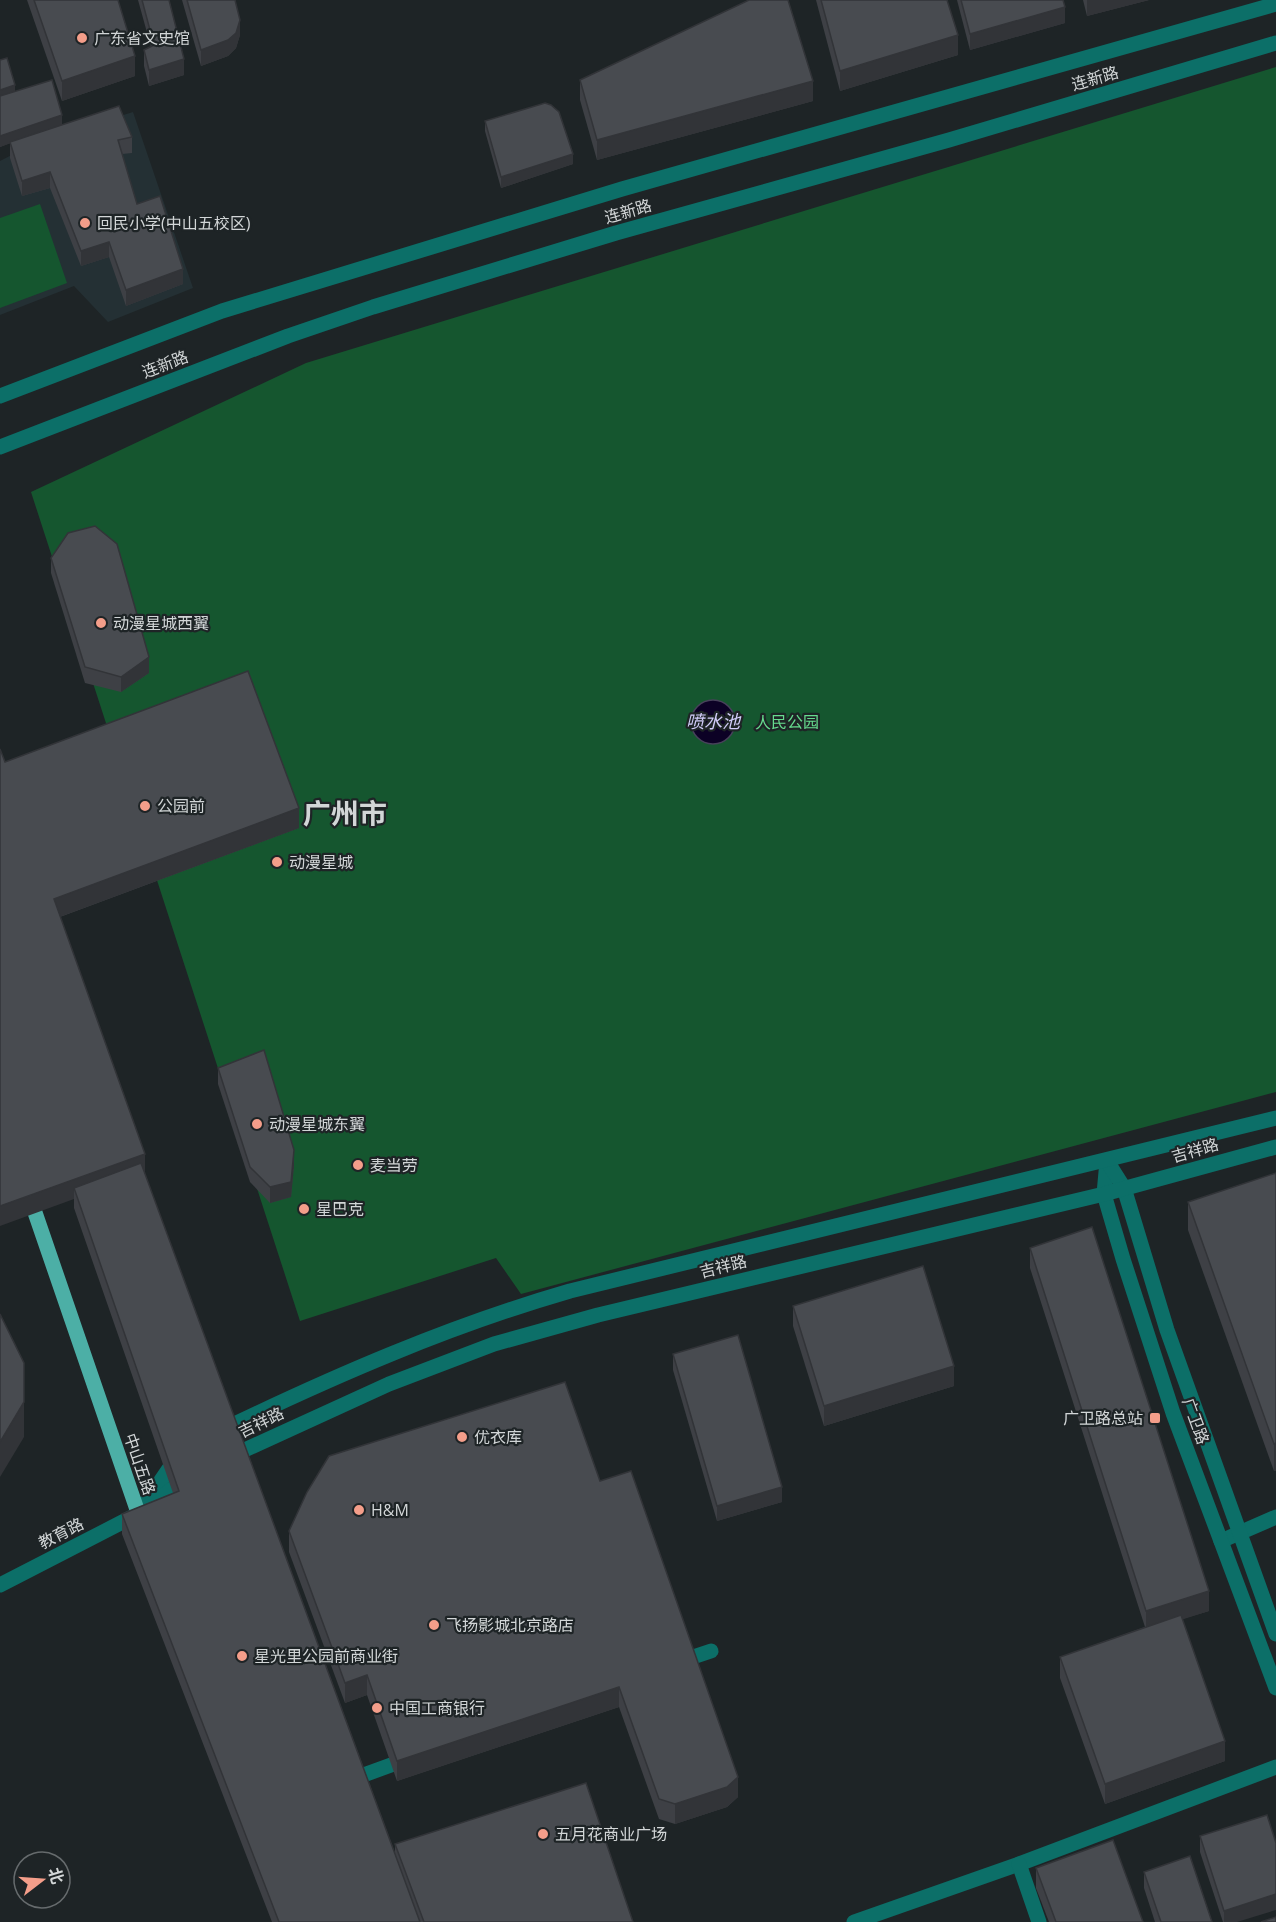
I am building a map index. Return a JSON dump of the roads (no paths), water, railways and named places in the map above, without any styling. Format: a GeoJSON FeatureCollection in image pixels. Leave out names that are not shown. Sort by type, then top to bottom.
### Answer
{"type":"FeatureCollection","features":[{"type":"Feature","properties":{"kind":"main road","name":"中山五路"},"geometry":{"type":"LineString","coordinates":[[22,1175],[150,1545]]}},
{"type":"Feature","properties":{"kind":"main road"},"geometry":{"type":"LineString","coordinates":[[188,1444],[200,1475]]}},
{"type":"Feature","properties":{"kind":"street","name":"连新路"},"geometry":{"type":"LineString","coordinates":[[0,396],[222,311],[622,189],[1276,4]]}},
{"type":"Feature","properties":{"kind":"street","name":"连新路"},"geometry":{"type":"LineString","coordinates":[[0,447],[288,336],[373,307],[616,233],[960,137],[1276,42]]}},
{"type":"Feature","properties":{"kind":"street","name":"吉祥路"},"geometry":{"type":"LineString","coordinates":[[188,1444],[379,1358],[503,1311],[570,1291],[1276,1118]]}},
{"type":"Feature","properties":{"kind":"street","name":"吉祥路"},"geometry":{"type":"LineString","coordinates":[[138,1514],[200,1475],[389,1384],[494,1344],[598,1315],[1104,1194],[1276,1147]]}},
{"type":"Feature","properties":{"kind":"street","name":"广卫路"},"geometry":{"type":"LineString","coordinates":[[1107,1161],[1124,1188],[1167,1330],[1276,1634]]}},
{"type":"Feature","properties":{"kind":"street","name":"广卫路"},"geometry":{"type":"LineString","coordinates":[[1107,1161],[1104,1194],[1173,1413],[1276,1688]]}},
{"type":"Feature","properties":{"kind":"street"},"geometry":{"type":"LineString","coordinates":[[138,1514],[188,1444]]}},
{"type":"Feature","properties":{"kind":"street","name":"教育路"},"geometry":{"type":"LineString","coordinates":[[0,1585],[138,1514]]}},
{"type":"Feature","properties":{"kind":"street"},"geometry":{"type":"LineString","coordinates":[[1221,1541],[1276,1517]]}},
{"type":"Feature","properties":{"kind":"street"},"geometry":{"type":"LineString","coordinates":[[690,1658],[711,1651]]}},
{"type":"Feature","properties":{"kind":"street"},"geometry":{"type":"LineString","coordinates":[[332,1786],[391,1765]]}},
{"type":"Feature","properties":{"kind":"street"},"geometry":{"type":"LineString","coordinates":[[854,1922],[1019,1864],[1276,1767]]}},
{"type":"Feature","properties":{"kind":"street"},"geometry":{"type":"LineString","coordinates":[[1019,1864],[1039,1922]]}},
{"type":"Feature","properties":{"kind":"water","name":"喷水池"},"geometry":{"type":"Polygon","coordinates":[[[713,700],[722,701],[729,706],[734,713],[734,731],[729,738],[722,743],[713,744],[704,743],[697,738],[692,731],[691,722],[692,713],[697,706],[704,701],[713,700]]]}},
{"type":"Feature","properties":{"kind":"place","name":"广东省文史馆"},"geometry":{"type":"Point","coordinates":[82,38]}},
{"type":"Feature","properties":{"kind":"place","name":"回民小学(中山五校区)"},"geometry":{"type":"Point","coordinates":[85,223]}},
{"type":"Feature","properties":{"kind":"place","name":"动漫星城西翼"},"geometry":{"type":"Point","coordinates":[101,623]}},
{"type":"Feature","properties":{"kind":"place","name":"公园前"},"geometry":{"type":"Point","coordinates":[145,806]}},
{"type":"Feature","properties":{"kind":"place","name":"动漫星城"},"geometry":{"type":"Point","coordinates":[277,862]}},
{"type":"Feature","properties":{"kind":"place","name":"动漫星城东翼"},"geometry":{"type":"Point","coordinates":[257,1124]}},
{"type":"Feature","properties":{"kind":"place","name":"麦当劳"},"geometry":{"type":"Point","coordinates":[358,1165]}},
{"type":"Feature","properties":{"kind":"place","name":"星巴克"},"geometry":{"type":"Point","coordinates":[304,1209]}},
{"type":"Feature","properties":{"kind":"place","name":"广卫路总站"},"geometry":{"type":"Point","coordinates":[1155,1418]}},
{"type":"Feature","properties":{"kind":"place","name":"优衣库"},"geometry":{"type":"Point","coordinates":[462,1437]}},
{"type":"Feature","properties":{"kind":"place","name":"H&M"},"geometry":{"type":"Point","coordinates":[359,1510]}},
{"type":"Feature","properties":{"kind":"place","name":"飞扬影城北京路店"},"geometry":{"type":"Point","coordinates":[434,1625]}},
{"type":"Feature","properties":{"kind":"place","name":"星光里公园前商业街"},"geometry":{"type":"Point","coordinates":[242,1656]}},
{"type":"Feature","properties":{"kind":"place","name":"中国工商银行"},"geometry":{"type":"Point","coordinates":[377,1708]}},
{"type":"Feature","properties":{"kind":"place","name":"五月花商业广场"},"geometry":{"type":"Point","coordinates":[543,1834]}},
{"type":"Feature","properties":{"kind":"district","name":"广州市"},"geometry":{"type":"Point","coordinates":[345,814]}},
{"type":"Feature","properties":{"kind":"park label","name":"人民公园"},"geometry":{"type":"Point","coordinates":[787,722]}}]}
